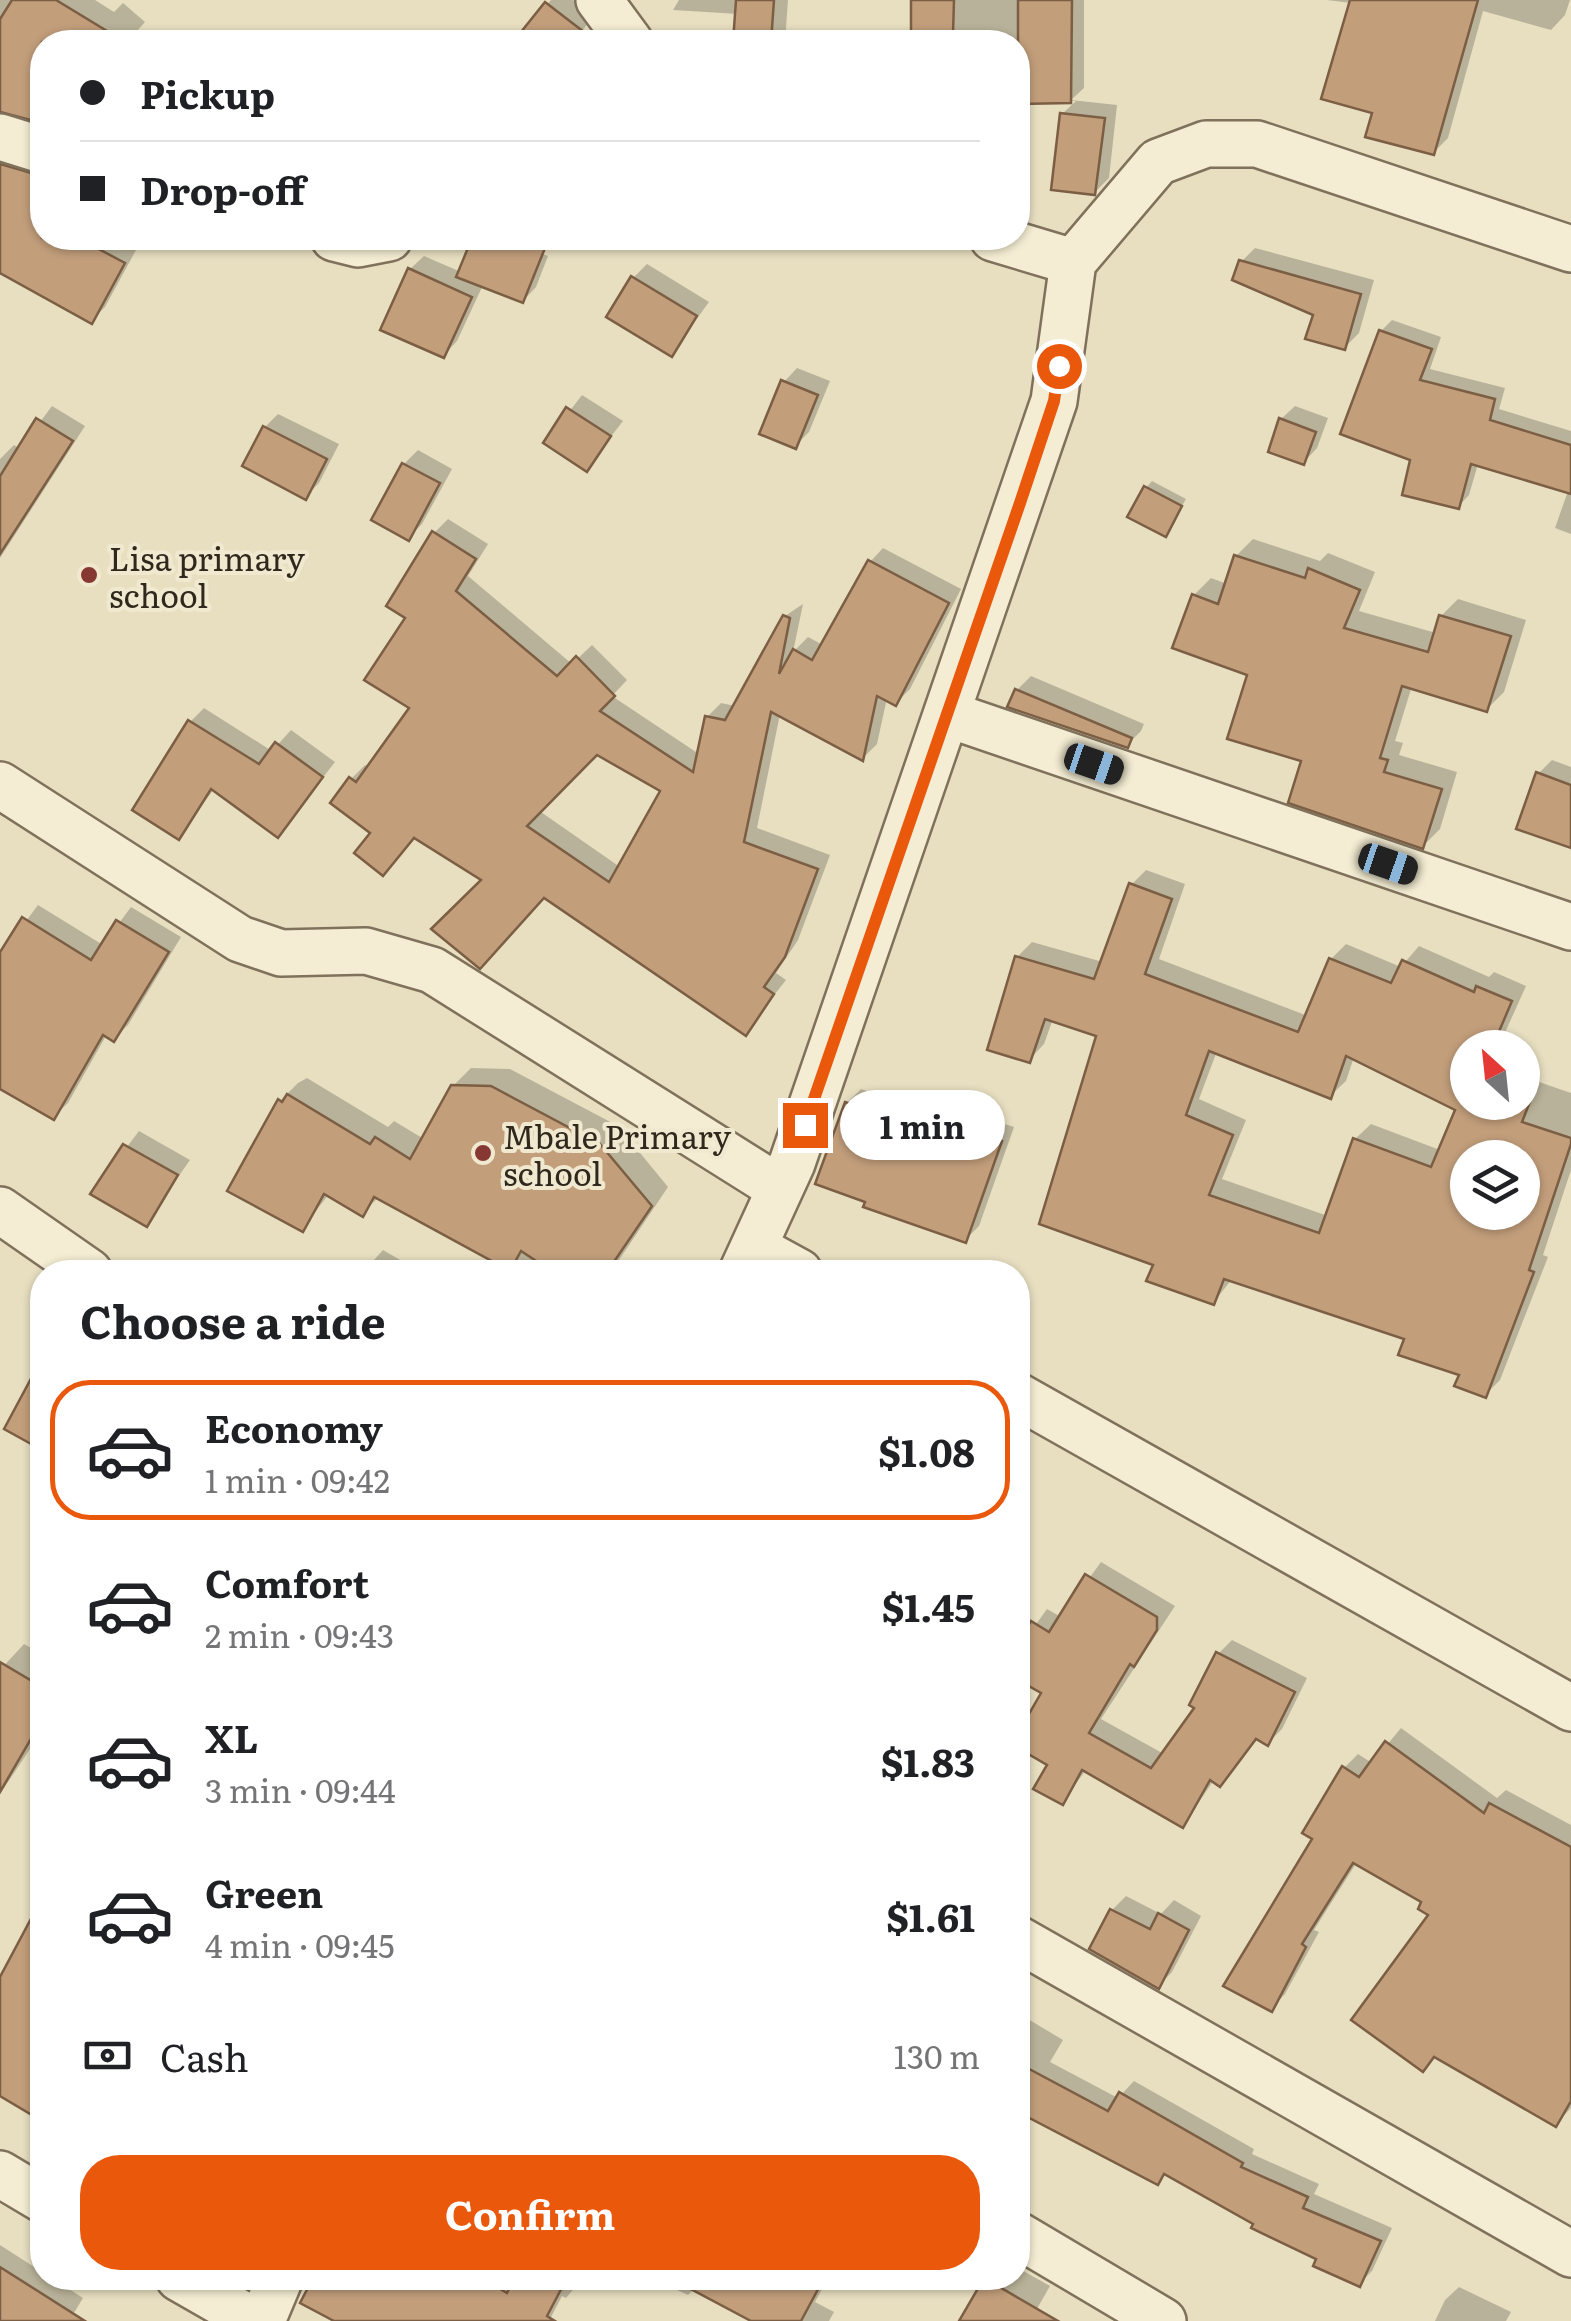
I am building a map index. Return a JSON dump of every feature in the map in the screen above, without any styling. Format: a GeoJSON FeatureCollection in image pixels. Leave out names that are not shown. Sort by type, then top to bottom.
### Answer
{"type":"FeatureCollection","features":[{"type":"Feature","properties":{"kind":"street"},"geometry":{"type":"LineString","coordinates":[[0,137],[30,146]]}},
{"type":"Feature","properties":{"kind":"street"},"geometry":{"type":"LineString","coordinates":[[749,1260],[792,1162],[1054,401],[1072,262],[1158,162],[1206,144],[1256,144],[1571,249]]}},
{"type":"Feature","properties":{"kind":"street"},"geometry":{"type":"LineString","coordinates":[[1030,249],[1072,262]]}},
{"type":"Feature","properties":{"kind":"street"},"geometry":{"type":"LineString","coordinates":[[947,714],[1571,927]]}},
{"type":"Feature","properties":{"kind":"street"},"geometry":{"type":"LineString","coordinates":[[0,785],[240,940],[281,953],[366,950],[432,970],[779,1188]]}},
{"type":"Feature","properties":{"kind":"street"},"geometry":{"type":"LineString","coordinates":[[0,1210],[72,1260]]}},
{"type":"Feature","properties":{"kind":"street"},"geometry":{"type":"LineString","coordinates":[[1030,1403],[1571,1708]]}},
{"type":"Feature","properties":{"kind":"street"},"geometry":{"type":"LineString","coordinates":[[1030,1947],[1571,2254]]}},
{"type":"Feature","properties":{"kind":"street"},"geometry":{"type":"LineString","coordinates":[[0,2174],[30,2191]]}},
{"type":"Feature","properties":{"kind":"street"},"geometry":{"type":"LineString","coordinates":[[1030,2242],[1163,2321]]}},
{"type":"Feature","properties":{"kind":"street"},"geometry":{"type":"LineString","coordinates":[[201,2290],[258,2321],[274,2290]]}},
{"type":"Feature","properties":{"kind":"building"},"geometry":{"type":"Polygon","coordinates":[[[12,0],[56,0],[105,30],[30,30],[30,120],[0,112],[0,19],[12,0]]]}},
{"type":"Feature","properties":{"kind":"building"},"geometry":{"type":"Polygon","coordinates":[[[736,0],[774,0],[772,30],[734,30],[736,0]]]}},
{"type":"Feature","properties":{"kind":"building"},"geometry":{"type":"Polygon","coordinates":[[[911,0],[954,0],[953,30],[911,30],[911,0]]]}},
{"type":"Feature","properties":{"kind":"building"},"geometry":{"type":"Polygon","coordinates":[[[1018,0],[1072,0],[1071,103],[1030,104],[1030,30],[1018,30],[1018,0]]]}},
{"type":"Feature","properties":{"kind":"building"},"geometry":{"type":"Polygon","coordinates":[[[1350,0],[1478,0],[1434,155],[1365,137],[1372,113],[1321,99],[1350,0]]]}},
{"type":"Feature","properties":{"kind":"building"},"geometry":{"type":"Polygon","coordinates":[[[545,2],[581,30],[523,30],[545,2]]]}},
{"type":"Feature","properties":{"kind":"building"},"geometry":{"type":"Polygon","coordinates":[[[1060,113],[1105,118],[1095,195],[1051,190],[1060,113]]]}},
{"type":"Feature","properties":{"kind":"building"},"geometry":{"type":"Polygon","coordinates":[[[0,164],[30,173],[30,250],[101,250],[125,263],[92,324],[0,273],[0,164]]]}},
{"type":"Feature","properties":{"kind":"building"},"geometry":{"type":"Polygon","coordinates":[[[467,250],[544,250],[523,303],[456,277],[467,250]]]}},
{"type":"Feature","properties":{"kind":"building"},"geometry":{"type":"Polygon","coordinates":[[[1239,260],[1361,294],[1345,350],[1305,339],[1313,315],[1232,280],[1239,260]]]}},
{"type":"Feature","properties":{"kind":"building"},"geometry":{"type":"Polygon","coordinates":[[[408,268],[472,297],[444,358],[380,330],[408,268]]]}},
{"type":"Feature","properties":{"kind":"building"},"geometry":{"type":"Polygon","coordinates":[[[631,276],[697,316],[672,357],[606,317],[631,276]]]}},
{"type":"Feature","properties":{"kind":"building"},"geometry":{"type":"Polygon","coordinates":[[[1379,330],[1432,349],[1420,380],[1495,399],[1490,420],[1571,445],[1571,494],[1471,464],[1459,509],[1402,495],[1410,460],[1340,434],[1379,330]]]}},
{"type":"Feature","properties":{"kind":"building"},"geometry":{"type":"Polygon","coordinates":[[[781,380],[818,395],[796,449],[759,434],[781,380]]]}},
{"type":"Feature","properties":{"kind":"building"},"geometry":{"type":"Polygon","coordinates":[[[566,407],[611,436],[587,472],[543,443],[566,407]]]}},
{"type":"Feature","properties":{"kind":"building"},"geometry":{"type":"Polygon","coordinates":[[[36,418],[73,441],[0,554],[0,476],[36,418]]]}},
{"type":"Feature","properties":{"kind":"building"},"geometry":{"type":"Polygon","coordinates":[[[1279,418],[1316,432],[1304,465],[1268,452],[1279,418]]]}},
{"type":"Feature","properties":{"kind":"building"},"geometry":{"type":"Polygon","coordinates":[[[263,426],[327,459],[306,500],[242,466],[263,426]]]}},
{"type":"Feature","properties":{"kind":"building"},"geometry":{"type":"Polygon","coordinates":[[[402,463],[440,483],[409,541],[371,520],[402,463]]]}},
{"type":"Feature","properties":{"kind":"building"},"geometry":{"type":"Polygon","coordinates":[[[1144,486],[1182,506],[1166,537],[1127,517],[1144,486]]]}},
{"type":"Feature","properties":{"kind":"building"},"geometry":{"type":"Polygon","coordinates":[[[432,531],[476,559],[456,591],[557,676],[576,656],[615,696],[600,711],[693,772],[705,716],[725,720],[783,615],[790,618],[779,674],[793,649],[812,660],[868,560],[949,603],[896,706],[877,696],[863,761],[771,712],[744,842],[818,869],[785,957],[764,987],[774,994],[746,1036],[544,898],[480,969],[431,929],[481,880],[414,838],[383,876],[354,853],[370,833],[330,803],[349,777],[356,782],[409,708],[364,680],[405,618],[386,606],[432,531]],[[597,755],[527,826],[609,882],[660,791],[597,755]]]}},
{"type":"Feature","properties":{"kind":"building"},"geometry":{"type":"Polygon","coordinates":[[[1234,555],[1305,578],[1308,568],[1360,590],[1344,628],[1428,652],[1439,615],[1511,636],[1487,712],[1402,686],[1380,758],[1388,760],[1384,772],[1442,789],[1423,849],[1288,803],[1301,761],[1227,739],[1247,675],[1172,648],[1192,594],[1218,604],[1234,555]]]}},
{"type":"Feature","properties":{"kind":"building"},"geometry":{"type":"Polygon","coordinates":[[[1015,689],[1132,738],[1128,748],[1007,707],[1015,689]]]}},
{"type":"Feature","properties":{"kind":"building"},"geometry":{"type":"Polygon","coordinates":[[[188,720],[259,764],[275,742],[323,777],[278,838],[211,789],[179,840],[132,810],[188,720]]]}},
{"type":"Feature","properties":{"kind":"building"},"geometry":{"type":"Polygon","coordinates":[[[1536,772],[1571,785],[1571,848],[1516,829],[1536,772]]]}},
{"type":"Feature","properties":{"kind":"building"},"geometry":{"type":"Polygon","coordinates":[[[1129,883],[1172,899],[1145,974],[1298,1032],[1329,958],[1391,983],[1402,960],[1474,992],[1476,986],[1512,1001],[1500,1030],[1450,1030],[1450,1108],[1346,1056],[1331,1099],[1209,1051],[1186,1115],[1233,1135],[1209,1195],[1319,1233],[1353,1138],[1431,1167],[1451,1120],[1523,1120],[1571,1138],[1529,1270],[1534,1272],[1486,1398],[1454,1386],[1459,1375],[1398,1355],[1404,1339],[1224,1279],[1214,1305],[1146,1281],[1153,1265],[1039,1224],[1096,1036],[1045,1019],[1030,1063],[987,1050],[1015,956],[1094,979],[1129,883]]]}},
{"type":"Feature","properties":{"kind":"building"},"geometry":{"type":"Polygon","coordinates":[[[22,917],[91,960],[116,920],[169,952],[114,1042],[103,1035],[54,1120],[0,1089],[0,952],[22,917]]]}},
{"type":"Feature","properties":{"kind":"building"},"geometry":{"type":"Polygon","coordinates":[[[451,1085],[491,1086],[600,1144],[652,1206],[615,1260],[535,1260],[521,1251],[516,1260],[490,1260],[374,1197],[363,1217],[324,1194],[303,1232],[227,1191],[278,1099],[282,1102],[287,1094],[370,1144],[375,1137],[410,1159],[451,1085]]]}},
{"type":"Feature","properties":{"kind":"building"},"geometry":{"type":"Polygon","coordinates":[[[845,1102],[896,1120],[899,1111],[949,1130],[952,1124],[1002,1141],[966,1243],[863,1207],[865,1202],[815,1184],[845,1102]]]}},
{"type":"Feature","properties":{"kind":"building"},"geometry":{"type":"Polygon","coordinates":[[[123,1144],[178,1175],[147,1227],[90,1194],[123,1144]]]}},
{"type":"Feature","properties":{"kind":"building"},"geometry":{"type":"Polygon","coordinates":[[[30,1380],[30,1443],[4,1429],[30,1380]]]}},
{"type":"Feature","properties":{"kind":"building"},"geometry":{"type":"Polygon","coordinates":[[[1085,1574],[1157,1617],[1157,1630],[1134,1667],[1130,1664],[1089,1733],[1151,1768],[1194,1708],[1189,1705],[1216,1652],[1295,1692],[1268,1746],[1256,1739],[1220,1787],[1210,1780],[1183,1828],[1082,1770],[1063,1805],[1033,1789],[1047,1765],[1030,1755],[1030,1712],[1041,1693],[1030,1687],[1030,1623],[1049,1632],[1085,1574]]]}},
{"type":"Feature","properties":{"kind":"building"},"geometry":{"type":"Polygon","coordinates":[[[0,1662],[30,1680],[30,1741],[0,1792],[0,1662]]]}},
{"type":"Feature","properties":{"kind":"building"},"geometry":{"type":"Polygon","coordinates":[[[1385,1741],[1484,1813],[1489,1803],[1571,1847],[1571,2101],[1556,2127],[1434,2057],[1423,2072],[1351,2020],[1428,1915],[1418,1909],[1421,1902],[1353,1863],[1302,1944],[1306,1947],[1272,2012],[1223,1986],[1312,1839],[1302,1833],[1342,1766],[1359,1777],[1385,1741]]]}},
{"type":"Feature","properties":{"kind":"building"},"geometry":{"type":"Polygon","coordinates":[[[1110,1909],[1150,1929],[1158,1913],[1189,1930],[1159,1989],[1089,1949],[1110,1909]]]}},
{"type":"Feature","properties":{"kind":"building"},"geometry":{"type":"Polygon","coordinates":[[[30,1921],[30,2114],[0,2096],[0,1977],[30,1921]]]}},
{"type":"Feature","properties":{"kind":"building"},"geometry":{"type":"Polygon","coordinates":[[[1030,2069],[1108,2111],[1119,2092],[1243,2163],[1241,2167],[1308,2197],[1303,2208],[1381,2241],[1360,2287],[1313,2266],[1316,2259],[1251,2228],[1253,2224],[1164,2174],[1158,2185],[1030,2118],[1030,2069]]]}},
{"type":"Feature","properties":{"kind":"building"},"geometry":{"type":"Polygon","coordinates":[[[0,2267],[30,2286],[30,2290],[36,2290],[85,2321],[0,2321],[0,2267]]]}},
{"type":"Feature","properties":{"kind":"building"},"geometry":{"type":"Polygon","coordinates":[[[307,2290],[561,2290],[547,2316],[555,2321],[334,2321],[300,2303],[307,2290]]]}},
{"type":"Feature","properties":{"kind":"building"},"geometry":{"type":"Polygon","coordinates":[[[693,2290],[818,2290],[801,2321],[751,2321],[693,2290]]]}},
{"type":"Feature","properties":{"kind":"building"},"geometry":{"type":"Polygon","coordinates":[[[977,2290],[1005,2290],[1058,2321],[959,2321],[977,2290]]]}},
{"type":"Feature","properties":{"kind":"place","name":"Lisa primary school"},"geometry":{"type":"Point","coordinates":[89,575]}},
{"type":"Feature","properties":{"kind":"place","name":"Mbale Primary school"},"geometry":{"type":"Point","coordinates":[483,1153]}},
{"type":"Feature","properties":{"kind":"route"},"geometry":{"type":"LineString","coordinates":[[805,1125],[1020,503],[1054,401],[1059,366]]}}]}
